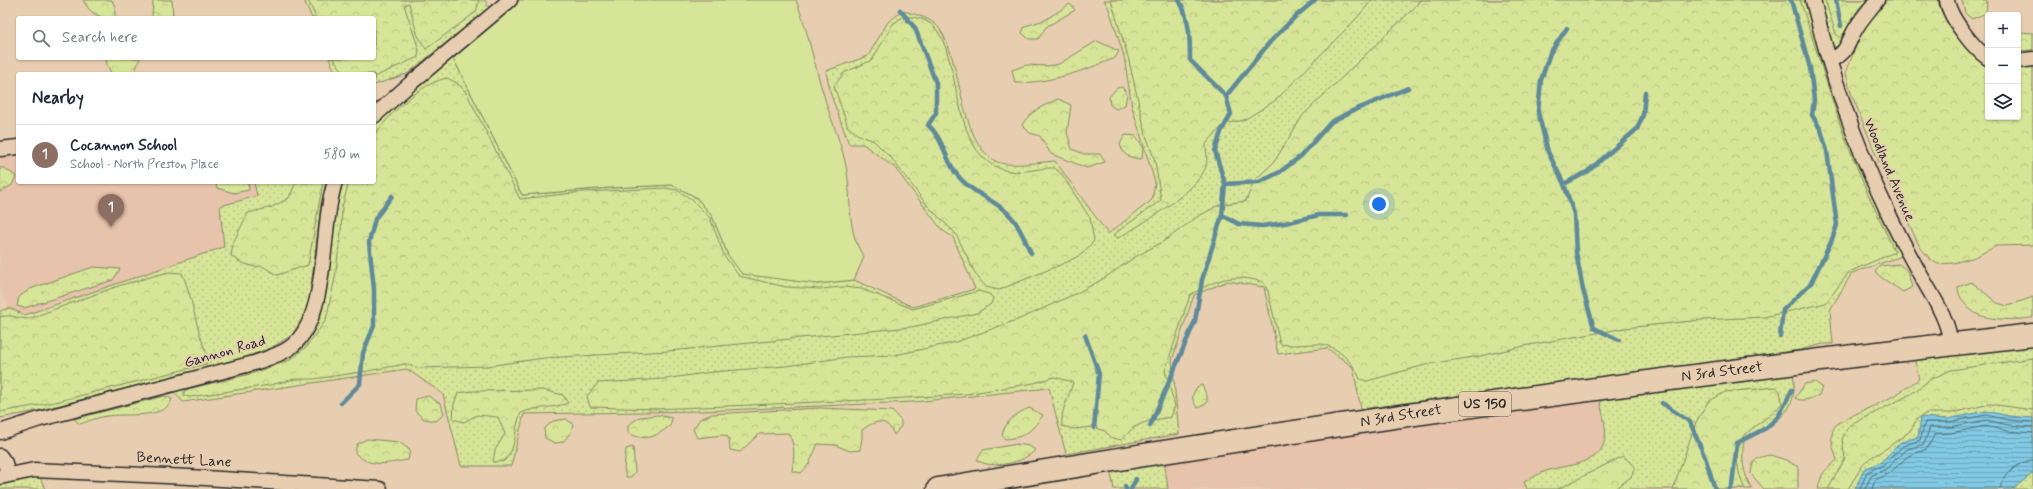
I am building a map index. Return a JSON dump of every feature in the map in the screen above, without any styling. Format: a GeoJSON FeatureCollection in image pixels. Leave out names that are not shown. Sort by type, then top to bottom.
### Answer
{"type":"FeatureCollection","features":[{"type":"Feature","properties":{"kind":"main road","name":"N 3rd Street"},"geometry":{"type":"LineString","coordinates":[[938,489],[1299,431],[1527,398],[1727,371],[2033,335]]}},
{"type":"Feature","properties":{"kind":"street"},"geometry":{"type":"LineString","coordinates":[[376,114],[411,82],[510,0]]}},
{"type":"Feature","properties":{"kind":"street","name":"Woodland Avenue"},"geometry":{"type":"LineString","coordinates":[[1814,0],[1828,60],[1854,130],[1884,205],[1902,242],[1938,303],[1947,322],[1951,345]]}},
{"type":"Feature","properties":{"kind":"street"},"geometry":{"type":"LineString","coordinates":[[1828,60],[1838,58],[1845,50],[1857,26],[1877,0]]}},
{"type":"Feature","properties":{"kind":"street"},"geometry":{"type":"LineString","coordinates":[[1947,0],[1963,32],[1978,52],[1985,56]]}},
{"type":"Feature","properties":{"kind":"street"},"geometry":{"type":"LineString","coordinates":[[2021,61],[2033,60]]}},
{"type":"Feature","properties":{"kind":"street"},"geometry":{"type":"LineString","coordinates":[[0,149],[16,146]]}},
{"type":"Feature","properties":{"kind":"street","name":"Gannon Road"},"geometry":{"type":"LineString","coordinates":[[0,432],[40,419],[254,364],[274,357],[289,349],[300,338],[308,325],[316,306],[325,230],[334,184]]}},
{"type":"Feature","properties":{"kind":"street","name":"Bennett Lane"},"geometry":{"type":"LineString","coordinates":[[0,456],[5,463],[4,476],[34,470],[189,477],[380,489]]}},
{"type":"Feature","properties":{"kind":"shaded area"},"geometry":{"type":"Polygon","coordinates":[[[16,152],[16,184],[254,184],[257,196],[220,207],[225,247],[24,315],[9,308],[0,287],[0,155],[16,152]]]}},
{"type":"Feature","properties":{"kind":"shaded area"},"geometry":{"type":"Polygon","coordinates":[[[1599,396],[1605,438],[1602,449],[1594,457],[1576,464],[1546,471],[1524,482],[1527,489],[1168,489],[1164,460],[1599,396]]]}},
{"type":"Feature","properties":{"kind":"green space"},"geometry":{"type":"Polygon","coordinates":[[[83,0],[112,0],[115,7],[115,16],[96,15],[83,0]]]}},
{"type":"Feature","properties":{"kind":"green space"},"geometry":{"type":"Polygon","coordinates":[[[153,0],[172,0],[173,16],[152,16],[153,0]]]}},
{"type":"Feature","properties":{"kind":"green space"},"geometry":{"type":"Polygon","coordinates":[[[304,0],[485,0],[489,8],[407,74],[376,84],[376,72],[335,72],[330,60],[376,60],[376,16],[311,16],[304,0]]]}},
{"type":"Feature","properties":{"kind":"green space"},"geometry":{"type":"Polygon","coordinates":[[[308,0],[479,0],[476,12],[426,49],[417,34],[409,3],[404,5],[419,50],[418,57],[376,76],[376,72],[344,72],[334,60],[376,60],[376,16],[315,16],[308,0]]]}},
{"type":"Feature","properties":{"kind":"green space"},"geometry":{"type":"Polygon","coordinates":[[[520,0],[796,0],[820,84],[845,162],[854,237],[864,257],[854,280],[817,284],[742,274],[728,255],[712,216],[696,197],[672,185],[522,195],[453,58],[520,0]]]}},
{"type":"Feature","properties":{"kind":"green space"},"geometry":{"type":"Polygon","coordinates":[[[1104,0],[1804,0],[1836,98],[1860,162],[1902,256],[1852,273],[1830,310],[1833,344],[1823,344],[1800,350],[1361,409],[1353,367],[1327,348],[1278,354],[1264,287],[1228,281],[1194,295],[1172,360],[1179,434],[1066,454],[1049,388],[914,402],[701,411],[524,414],[511,466],[461,466],[443,394],[407,369],[183,402],[173,391],[229,378],[268,365],[285,357],[300,346],[312,333],[320,316],[325,296],[335,220],[342,184],[376,184],[376,124],[395,105],[453,58],[522,195],[672,185],[696,197],[712,216],[728,255],[817,284],[854,280],[913,307],[975,289],[953,237],[942,230],[895,168],[863,144],[849,144],[831,95],[826,71],[868,56],[888,22],[903,11],[927,19],[939,28],[947,43],[953,60],[967,118],[974,136],[983,150],[995,161],[1000,163],[1024,164],[1055,161],[1108,234],[1152,200],[1155,182],[1132,107],[1124,56],[1109,9],[1104,0]]]}},
{"type":"Feature","properties":{"kind":"green space"},"geometry":{"type":"Polygon","coordinates":[[[1111,0],[1372,0],[1356,19],[1276,100],[1244,120],[1224,124],[1206,144],[1206,166],[1193,186],[1168,206],[1118,238],[1113,235],[1161,200],[1155,161],[1146,135],[1128,57],[1111,0]]]}},
{"type":"Feature","properties":{"kind":"green space"},"geometry":{"type":"Polygon","coordinates":[[[1420,0],[1800,0],[1842,130],[1866,190],[1895,252],[1849,272],[1826,303],[1764,317],[1701,320],[1625,328],[1529,345],[1480,356],[1429,364],[1367,381],[1360,379],[1351,363],[1332,347],[1322,344],[1280,344],[1268,291],[1263,282],[1242,278],[1225,279],[1208,285],[1190,295],[1165,371],[1175,406],[1171,417],[1138,425],[1122,440],[1112,438],[1105,431],[1093,427],[1074,429],[1062,426],[1062,415],[1073,382],[1054,377],[1034,383],[966,394],[889,399],[656,409],[590,407],[587,396],[598,383],[664,379],[712,372],[786,366],[847,357],[895,355],[956,342],[1022,318],[1077,293],[1103,279],[1135,257],[1164,241],[1197,217],[1219,205],[1246,201],[1254,181],[1274,162],[1303,115],[1416,6],[1420,0]]]}},
{"type":"Feature","properties":{"kind":"green space"},"geometry":{"type":"Polygon","coordinates":[[[1820,0],[1872,0],[1838,47],[1833,46],[1820,0]]]}},
{"type":"Feature","properties":{"kind":"green space"},"geometry":{"type":"Polygon","coordinates":[[[1825,0],[1867,0],[1859,8],[1841,38],[1836,34],[1825,0]]]}},
{"type":"Feature","properties":{"kind":"green space"},"geometry":{"type":"Polygon","coordinates":[[[1887,0],[1938,0],[1944,17],[1957,37],[1973,55],[1985,63],[1985,120],[2021,120],[2021,68],[2033,66],[2033,245],[1996,246],[1975,257],[1953,263],[1938,264],[1930,259],[1920,247],[1879,162],[1851,93],[1846,73],[1859,37],[1872,16],[1887,0]]]}},
{"type":"Feature","properties":{"kind":"green space"},"geometry":{"type":"Polygon","coordinates":[[[1962,0],[1987,0],[1985,13],[1972,19],[1965,13],[1962,0]]]}},
{"type":"Feature","properties":{"kind":"green space"},"geometry":{"type":"Polygon","coordinates":[[[1070,4],[1075,10],[1046,27],[1038,39],[1029,39],[1022,33],[1025,26],[1045,20],[1070,4]]]}},
{"type":"Feature","properties":{"kind":"green space"},"geometry":{"type":"Polygon","coordinates":[[[904,16],[925,20],[937,31],[946,48],[963,118],[971,140],[983,158],[1001,169],[1008,171],[1014,172],[1055,168],[1063,176],[1090,218],[1094,241],[1082,254],[1067,262],[999,290],[986,287],[976,275],[956,234],[926,204],[892,159],[874,141],[857,134],[848,127],[834,86],[844,73],[872,60],[893,24],[904,16]]]}},
{"type":"Feature","properties":{"kind":"green space"},"geometry":{"type":"Polygon","coordinates":[[[2021,32],[2033,33],[2033,50],[2021,51],[2021,32]]]}},
{"type":"Feature","properties":{"kind":"green space"},"geometry":{"type":"Polygon","coordinates":[[[1097,41],[1119,51],[1115,58],[1053,79],[1015,83],[1012,70],[1026,65],[1048,66],[1059,64],[1097,41]]]}},
{"type":"Feature","properties":{"kind":"green space"},"geometry":{"type":"Polygon","coordinates":[[[106,60],[139,60],[135,72],[111,72],[106,60]]]}},
{"type":"Feature","properties":{"kind":"green space"},"geometry":{"type":"Polygon","coordinates":[[[447,78],[457,83],[466,92],[520,199],[583,192],[666,188],[677,190],[691,199],[710,218],[724,255],[739,276],[786,287],[820,289],[843,287],[862,289],[913,309],[979,291],[989,294],[993,298],[991,304],[977,313],[911,327],[669,351],[544,358],[487,366],[420,368],[405,364],[314,379],[295,379],[270,385],[190,397],[184,396],[184,391],[192,388],[250,374],[290,360],[306,347],[326,320],[335,278],[341,232],[342,207],[348,184],[376,184],[376,133],[388,118],[406,101],[416,93],[437,81],[447,78]]]}},
{"type":"Feature","properties":{"kind":"green space"},"geometry":{"type":"Polygon","coordinates":[[[1122,87],[1127,94],[1125,105],[1116,109],[1110,105],[1109,97],[1117,88],[1122,87]]]}},
{"type":"Feature","properties":{"kind":"green space"},"geometry":{"type":"Polygon","coordinates":[[[1058,99],[1071,105],[1067,133],[1072,149],[1084,154],[1100,154],[1105,162],[1087,168],[1051,154],[1040,136],[1030,133],[1022,125],[1033,112],[1058,99]]]}},
{"type":"Feature","properties":{"kind":"green space"},"geometry":{"type":"Polygon","coordinates":[[[1125,135],[1136,136],[1143,147],[1142,159],[1134,158],[1125,154],[1120,144],[1125,135]]]}},
{"type":"Feature","properties":{"kind":"green space"},"geometry":{"type":"Polygon","coordinates":[[[0,168],[4,168],[16,176],[12,185],[0,192],[0,168]]]}},
{"type":"Feature","properties":{"kind":"green space"},"geometry":{"type":"Polygon","coordinates":[[[216,184],[248,184],[249,190],[234,193],[217,188],[216,184]]]}},
{"type":"Feature","properties":{"kind":"green space"},"geometry":{"type":"Polygon","coordinates":[[[254,184],[326,184],[321,204],[309,303],[301,321],[292,335],[271,348],[232,362],[32,412],[0,418],[0,311],[9,308],[25,315],[224,247],[220,206],[257,196],[254,184]]]}},
{"type":"Feature","properties":{"kind":"green space"},"geometry":{"type":"Polygon","coordinates":[[[295,184],[323,184],[308,265],[277,275],[262,266],[255,267],[242,263],[231,256],[233,243],[248,213],[272,207],[289,198],[295,184]]]}},
{"type":"Feature","properties":{"kind":"green space"},"geometry":{"type":"Polygon","coordinates":[[[1899,264],[1907,271],[1912,287],[1903,292],[1875,272],[1880,266],[1899,264]]]}},
{"type":"Feature","properties":{"kind":"green space"},"geometry":{"type":"Polygon","coordinates":[[[93,267],[120,269],[113,280],[24,308],[17,306],[19,297],[30,289],[93,267]]]}},
{"type":"Feature","properties":{"kind":"green space"},"geometry":{"type":"Polygon","coordinates":[[[168,272],[182,273],[201,338],[209,359],[206,364],[55,402],[0,412],[0,317],[11,316],[28,319],[118,286],[168,272]]]}},
{"type":"Feature","properties":{"kind":"green space"},"geometry":{"type":"Polygon","coordinates":[[[1972,282],[1997,303],[2008,306],[2033,297],[2033,317],[2005,319],[1988,318],[1977,314],[1964,302],[1958,291],[1958,287],[1972,282]]]}},
{"type":"Feature","properties":{"kind":"green space"},"geometry":{"type":"Polygon","coordinates":[[[2033,343],[2033,489],[1818,489],[1821,477],[1837,460],[1832,439],[1835,426],[1852,416],[1892,397],[1919,379],[1914,357],[2033,343]]]}},
{"type":"Feature","properties":{"kind":"green space"},"geometry":{"type":"Polygon","coordinates":[[[2033,358],[2033,410],[1990,404],[1951,413],[1926,413],[1917,419],[1910,431],[1887,448],[1870,458],[1862,466],[1848,489],[1828,489],[1845,459],[1842,439],[1849,426],[1911,394],[1931,379],[1951,370],[2033,358]]]}},
{"type":"Feature","properties":{"kind":"green space"},"geometry":{"type":"Polygon","coordinates":[[[1793,373],[1794,388],[1788,409],[1774,422],[1744,441],[1744,466],[1752,489],[1527,489],[1524,482],[1546,471],[1582,462],[1597,454],[1602,448],[1605,439],[1605,423],[1599,396],[1793,373]]]}},
{"type":"Feature","properties":{"kind":"green space"},"geometry":{"type":"Polygon","coordinates":[[[1815,382],[1822,387],[1819,395],[1804,400],[1795,398],[1805,384],[1815,382]]]}},
{"type":"Feature","properties":{"kind":"green space"},"geometry":{"type":"Polygon","coordinates":[[[1202,385],[1207,396],[1207,403],[1198,408],[1194,403],[1193,395],[1197,387],[1202,385]]]}},
{"type":"Feature","properties":{"kind":"green space"},"geometry":{"type":"Polygon","coordinates":[[[1776,387],[1780,391],[1782,403],[1774,412],[1747,433],[1742,438],[1739,445],[1737,460],[1738,468],[1745,489],[1673,489],[1696,422],[1708,402],[1725,392],[1776,387]]]}},
{"type":"Feature","properties":{"kind":"green space"},"geometry":{"type":"Polygon","coordinates":[[[543,390],[563,395],[568,403],[533,409],[521,413],[511,450],[504,461],[493,462],[495,450],[505,434],[498,417],[477,415],[464,422],[453,419],[454,404],[458,393],[473,391],[543,390]]]}},
{"type":"Feature","properties":{"kind":"green space"},"geometry":{"type":"Polygon","coordinates":[[[164,396],[172,399],[168,406],[154,413],[115,415],[94,419],[80,424],[74,419],[164,396]]]}},
{"type":"Feature","properties":{"kind":"green space"},"geometry":{"type":"Polygon","coordinates":[[[428,396],[441,404],[444,414],[436,421],[424,419],[415,411],[416,399],[428,396]]]}},
{"type":"Feature","properties":{"kind":"green space"},"geometry":{"type":"Polygon","coordinates":[[[819,408],[892,411],[901,421],[901,426],[894,435],[888,425],[884,423],[876,422],[872,424],[862,430],[860,450],[850,451],[835,445],[818,444],[809,464],[801,473],[792,471],[794,456],[791,438],[788,433],[759,434],[740,452],[730,450],[729,438],[723,435],[697,438],[693,429],[700,419],[712,414],[819,408]]]}},
{"type":"Feature","properties":{"kind":"green space"},"geometry":{"type":"Polygon","coordinates":[[[1029,408],[1043,415],[1027,433],[1017,437],[1005,439],[1002,435],[1009,421],[1016,415],[1029,408]]]}},
{"type":"Feature","properties":{"kind":"green space"},"geometry":{"type":"Polygon","coordinates":[[[658,415],[672,418],[670,426],[655,435],[645,438],[628,433],[628,425],[640,417],[658,415]]]}},
{"type":"Feature","properties":{"kind":"green space"},"geometry":{"type":"Polygon","coordinates":[[[566,419],[573,424],[571,432],[563,442],[555,443],[545,438],[544,429],[553,421],[566,419]]]}},
{"type":"Feature","properties":{"kind":"green space"},"geometry":{"type":"Polygon","coordinates":[[[367,439],[399,442],[410,450],[408,460],[380,464],[361,458],[355,453],[357,444],[367,439]]]}},
{"type":"Feature","properties":{"kind":"green space"},"geometry":{"type":"Polygon","coordinates":[[[1017,444],[1029,446],[1035,450],[1030,455],[1016,462],[1007,464],[990,464],[977,460],[983,450],[1017,444]]]}},
{"type":"Feature","properties":{"kind":"green space"},"geometry":{"type":"Polygon","coordinates":[[[633,447],[635,472],[631,477],[626,477],[624,469],[626,449],[633,447]]]}},
{"type":"Feature","properties":{"kind":"green space"},"geometry":{"type":"Polygon","coordinates":[[[1770,455],[1786,460],[1798,467],[1798,489],[1764,489],[1751,474],[1754,462],[1758,458],[1770,455]]]}},
{"type":"Feature","properties":{"kind":"green space"},"geometry":{"type":"Polygon","coordinates":[[[1623,456],[1635,467],[1631,477],[1615,489],[1558,489],[1623,456]]]}},
{"type":"Feature","properties":{"kind":"green space"},"geometry":{"type":"Polygon","coordinates":[[[1164,460],[1168,489],[1114,489],[1110,469],[1164,460]]]}},
{"type":"Feature","properties":{"kind":"green space"},"geometry":{"type":"Polygon","coordinates":[[[30,477],[40,477],[45,489],[0,489],[0,483],[30,477]]]}},
{"type":"Feature","properties":{"kind":"water"},"geometry":{"type":"Polygon","coordinates":[[[1986,411],[2009,416],[2033,418],[2033,473],[2013,489],[1855,489],[1864,469],[1881,462],[1901,442],[1918,437],[1921,417],[1948,419],[1986,411]]]}},
{"type":"Feature","properties":{"kind":"waterway"},"geometry":{"type":"LineString","coordinates":[[1150,426],[1195,321],[1202,280],[1222,215],[1225,184],[1215,151],[1221,132],[1231,114],[1226,96],[1190,60],[1187,22],[1183,7],[1179,0]]}},
{"type":"Feature","properties":{"kind":"waterway"},"geometry":{"type":"LineString","coordinates":[[1226,96],[1270,42],[1295,17],[1315,0]]}},
{"type":"Feature","properties":{"kind":"waterway"},"geometry":{"type":"LineString","coordinates":[[1780,336],[1783,310],[1811,283],[1831,242],[1837,225],[1827,151],[1821,130],[1812,115],[1814,100],[1810,68],[1791,0]]}},
{"type":"Feature","properties":{"kind":"waterway"},"geometry":{"type":"LineString","coordinates":[[1836,0],[1841,26]]}},
{"type":"Feature","properties":{"kind":"waterway"},"geometry":{"type":"LineString","coordinates":[[900,10],[915,28],[936,83],[936,113],[928,125],[937,135],[955,172],[961,180],[976,192],[1008,213],[1017,224],[1031,253]]}},
{"type":"Feature","properties":{"kind":"waterway"},"geometry":{"type":"LineString","coordinates":[[1567,28],[1550,53],[1541,80],[1538,112],[1548,152],[1564,184],[1574,214],[1576,252],[1583,290],[1594,328],[1619,340]]}},
{"type":"Feature","properties":{"kind":"waterway"},"geometry":{"type":"LineString","coordinates":[[1225,184],[1259,182],[1280,172],[1301,156],[1331,122],[1352,111],[1408,88]]}},
{"type":"Feature","properties":{"kind":"waterway"},"geometry":{"type":"LineString","coordinates":[[1564,184],[1587,172],[1637,129],[1643,115],[1645,92]]}},
{"type":"Feature","properties":{"kind":"waterway"},"geometry":{"type":"LineString","coordinates":[[341,403],[360,384],[363,353],[374,326],[374,289],[369,242],[375,219],[392,196]]}},
{"type":"Feature","properties":{"kind":"waterway"},"geometry":{"type":"LineString","coordinates":[[1222,215],[1239,224],[1262,226],[1285,223],[1319,215],[1347,215]]}},
{"type":"Feature","properties":{"kind":"waterway"},"geometry":{"type":"LineString","coordinates":[[1085,335],[1099,374],[1094,428]]}},
{"type":"Feature","properties":{"kind":"waterway"},"geometry":{"type":"LineString","coordinates":[[1730,489],[1732,485],[1737,443],[1766,428],[1778,417],[1792,390]]}},
{"type":"Feature","properties":{"kind":"waterway"},"geometry":{"type":"LineString","coordinates":[[1662,403],[1690,422],[1706,460],[1715,489]]}},
{"type":"Feature","properties":{"kind":"waterway"},"geometry":{"type":"LineString","coordinates":[[1131,489],[1136,479]]}},
{"type":"Feature","properties":{"kind":"place","name":"Cocannon School"},"geometry":{"type":"Point","coordinates":[111,227]}}]}
